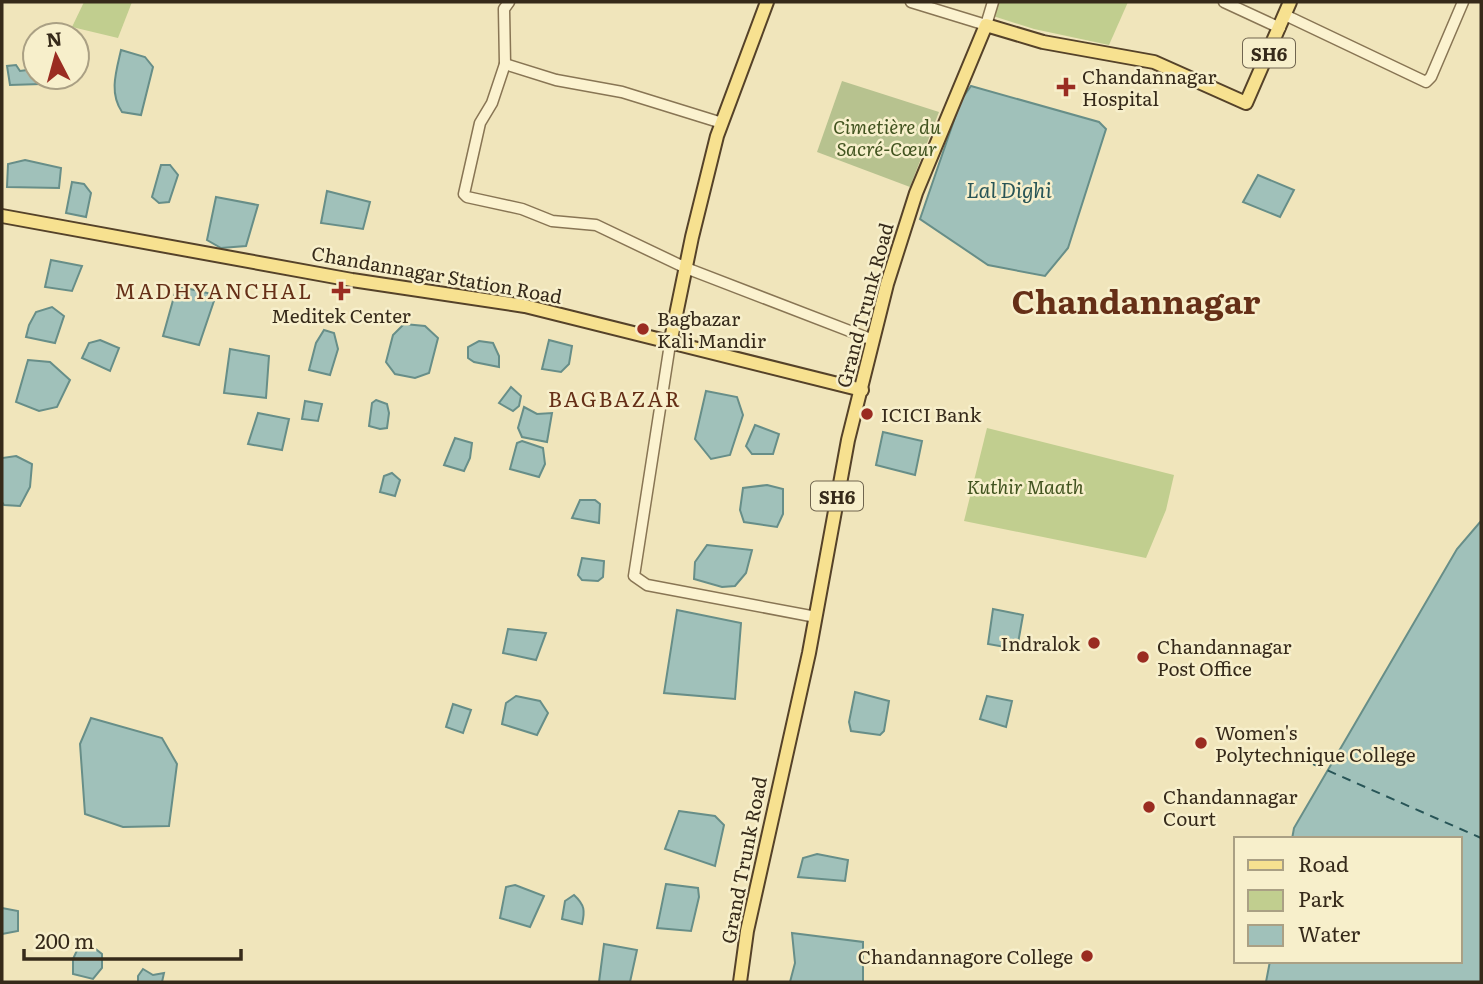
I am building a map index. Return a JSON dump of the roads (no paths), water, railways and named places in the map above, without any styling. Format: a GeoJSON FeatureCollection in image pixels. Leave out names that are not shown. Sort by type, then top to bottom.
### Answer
{"type":"FeatureCollection","features":[{"type":"Feature","properties":{"kind":"main road"},"geometry":{"type":"LineString","coordinates":[[670,344],[695,226],[722,123],[767,2]]}},
{"type":"Feature","properties":{"kind":"main road","name":"SH6"},"geometry":{"type":"LineString","coordinates":[[986,25],[1043,42],[1154,62],[1246,103],[1290,2]]}},
{"type":"Feature","properties":{"kind":"main road","name":"Grand Trunk Road"},"geometry":{"type":"LineString","coordinates":[[740,982],[747,931],[816,617],[843,466],[873,340],[896,252],[916,193],[986,25]]}},
{"type":"Feature","properties":{"kind":"main road","name":"Chandannagar Station Road"},"geometry":{"type":"LineString","coordinates":[[2,216],[352,280],[524,306],[862,390]]}},
{"type":"Feature","properties":{"kind":"street"},"geometry":{"type":"LineString","coordinates":[[509,2],[504,9],[505,64],[492,103],[480,123],[464,194],[467,197],[522,209],[552,221],[596,225],[686,268],[873,340]]}},
{"type":"Feature","properties":{"kind":"street"},"geometry":{"type":"LineString","coordinates":[[911,2],[986,25],[993,2]]}},
{"type":"Feature","properties":{"kind":"street"},"geometry":{"type":"LineString","coordinates":[[1224,2],[1282,22],[1426,82],[1431,78],[1463,2]]}},
{"type":"Feature","properties":{"kind":"street"},"geometry":{"type":"LineString","coordinates":[[505,64],[556,80],[622,92],[722,123]]}},
{"type":"Feature","properties":{"kind":"street"},"geometry":{"type":"LineString","coordinates":[[670,344],[634,576],[647,585],[816,617]]}},
{"type":"Feature","properties":{"kind":"water"},"geometry":{"type":"Polygon","coordinates":[[[121,50],[145,57],[153,67],[141,115],[122,112],[118,105],[115,82],[121,50]]]}},
{"type":"Feature","properties":{"kind":"water"},"geometry":{"type":"Polygon","coordinates":[[[16,65],[21,71],[21,85],[10,85],[7,66],[16,65]]]}},
{"type":"Feature","properties":{"kind":"water","name":"Lal Dighi"},"geometry":{"type":"Polygon","coordinates":[[[971,86],[1099,122],[1106,129],[1068,248],[1045,276],[988,265],[920,219],[961,100],[971,86]]]}},
{"type":"Feature","properties":{"kind":"water"},"geometry":{"type":"Polygon","coordinates":[[[25,160],[61,168],[59,188],[7,187],[8,164],[25,160]]]}},
{"type":"Feature","properties":{"kind":"water"},"geometry":{"type":"Polygon","coordinates":[[[161,165],[170,165],[178,175],[169,202],[159,203],[152,197],[161,165]]]}},
{"type":"Feature","properties":{"kind":"water"},"geometry":{"type":"Polygon","coordinates":[[[1258,175],[1294,190],[1280,217],[1243,202],[1258,175]]]}},
{"type":"Feature","properties":{"kind":"water"},"geometry":{"type":"Polygon","coordinates":[[[72,182],[84,184],[91,193],[86,217],[66,213],[72,182]]]}},
{"type":"Feature","properties":{"kind":"water"},"geometry":{"type":"Polygon","coordinates":[[[327,191],[370,202],[363,229],[321,223],[327,191]]]}},
{"type":"Feature","properties":{"kind":"water"},"geometry":{"type":"Polygon","coordinates":[[[216,197],[258,205],[246,246],[221,248],[207,240],[216,197]]]}},
{"type":"Feature","properties":{"kind":"water"},"geometry":{"type":"Polygon","coordinates":[[[51,260],[82,266],[72,291],[45,287],[51,260]]]}},
{"type":"Feature","properties":{"kind":"water"},"geometry":{"type":"Polygon","coordinates":[[[177,286],[216,295],[199,345],[163,336],[177,286]]]}},
{"type":"Feature","properties":{"kind":"water"},"geometry":{"type":"Polygon","coordinates":[[[52,307],[64,316],[55,343],[26,337],[36,312],[52,307]]]}},
{"type":"Feature","properties":{"kind":"water"},"geometry":{"type":"Polygon","coordinates":[[[404,324],[425,326],[438,338],[429,373],[415,378],[395,374],[386,362],[393,335],[404,324]]]}},
{"type":"Feature","properties":{"kind":"water"},"geometry":{"type":"Polygon","coordinates":[[[324,330],[334,333],[338,349],[330,375],[309,370],[316,343],[324,330]]]}},
{"type":"Feature","properties":{"kind":"water"},"geometry":{"type":"Polygon","coordinates":[[[100,340],[119,348],[110,371],[82,358],[89,343],[100,340]]]}},
{"type":"Feature","properties":{"kind":"water"},"geometry":{"type":"Polygon","coordinates":[[[549,340],[572,346],[569,364],[561,372],[542,369],[549,340]]]}},
{"type":"Feature","properties":{"kind":"water"},"geometry":{"type":"Polygon","coordinates":[[[479,341],[493,343],[499,356],[499,367],[474,362],[468,358],[468,347],[479,341]]]}},
{"type":"Feature","properties":{"kind":"water"},"geometry":{"type":"Polygon","coordinates":[[[230,349],[269,356],[266,398],[224,393],[230,349]]]}},
{"type":"Feature","properties":{"kind":"water"},"geometry":{"type":"Polygon","coordinates":[[[28,360],[50,362],[70,380],[57,407],[39,411],[16,402],[28,360]]]}},
{"type":"Feature","properties":{"kind":"water"},"geometry":{"type":"Polygon","coordinates":[[[511,387],[521,396],[519,406],[513,411],[499,403],[511,387]]]}},
{"type":"Feature","properties":{"kind":"water"},"geometry":{"type":"Polygon","coordinates":[[[706,391],[737,397],[743,415],[730,455],[711,459],[695,439],[706,391]]]}},
{"type":"Feature","properties":{"kind":"water"},"geometry":{"type":"Polygon","coordinates":[[[376,400],[387,404],[387,428],[369,426],[372,403],[376,400]]]}},
{"type":"Feature","properties":{"kind":"water"},"geometry":{"type":"Polygon","coordinates":[[[305,401],[322,404],[318,421],[302,419],[305,401]]]}},
{"type":"Feature","properties":{"kind":"water"},"geometry":{"type":"Polygon","coordinates":[[[524,407],[537,414],[552,413],[547,442],[522,437],[518,428],[524,407]]]}},
{"type":"Feature","properties":{"kind":"water"},"geometry":{"type":"Polygon","coordinates":[[[258,413],[289,419],[282,450],[248,444],[258,413]]]}},
{"type":"Feature","properties":{"kind":"water"},"geometry":{"type":"Polygon","coordinates":[[[755,425],[779,434],[773,454],[752,454],[746,446],[755,425]]]}},
{"type":"Feature","properties":{"kind":"water"},"geometry":{"type":"Polygon","coordinates":[[[883,432],[922,441],[915,475],[876,465],[883,432]]]}},
{"type":"Feature","properties":{"kind":"water"},"geometry":{"type":"Polygon","coordinates":[[[455,438],[472,443],[470,458],[464,471],[444,465],[455,438]]]}},
{"type":"Feature","properties":{"kind":"water"},"geometry":{"type":"Polygon","coordinates":[[[522,441],[543,448],[545,464],[539,477],[510,469],[517,443],[522,441]]]}},
{"type":"Feature","properties":{"kind":"water"},"geometry":{"type":"Polygon","coordinates":[[[16,456],[32,464],[30,487],[20,506],[4,505],[2,458],[16,456]]]}},
{"type":"Feature","properties":{"kind":"water"},"geometry":{"type":"Polygon","coordinates":[[[392,473],[400,480],[395,496],[380,492],[384,476],[392,473]]]}},
{"type":"Feature","properties":{"kind":"water"},"geometry":{"type":"Polygon","coordinates":[[[767,485],[783,489],[783,514],[777,527],[744,522],[740,510],[743,488],[767,485]]]}},
{"type":"Feature","properties":{"kind":"water"},"geometry":{"type":"Polygon","coordinates":[[[580,500],[595,500],[600,504],[599,523],[572,518],[580,500]]]}},
{"type":"Feature","properties":{"kind":"water"},"geometry":{"type":"Polygon","coordinates":[[[1481,521],[1481,982],[1266,982],[1270,963],[1462,963],[1462,837],[1292,837],[1294,828],[1457,549],[1481,521]]]}},
{"type":"Feature","properties":{"kind":"water"},"geometry":{"type":"Polygon","coordinates":[[[707,545],[752,550],[746,573],[735,586],[722,587],[694,579],[695,562],[707,545]]]}},
{"type":"Feature","properties":{"kind":"water"},"geometry":{"type":"Polygon","coordinates":[[[582,558],[604,561],[603,577],[598,581],[582,580],[578,575],[582,558]]]}},
{"type":"Feature","properties":{"kind":"water"},"geometry":{"type":"Polygon","coordinates":[[[993,609],[1023,615],[1017,649],[988,644],[993,609]]]}},
{"type":"Feature","properties":{"kind":"water"},"geometry":{"type":"Polygon","coordinates":[[[677,610],[741,623],[735,699],[664,693],[677,610]]]}},
{"type":"Feature","properties":{"kind":"water"},"geometry":{"type":"Polygon","coordinates":[[[508,629],[546,633],[536,660],[503,653],[508,629]]]}},
{"type":"Feature","properties":{"kind":"water"},"geometry":{"type":"Polygon","coordinates":[[[855,692],[889,701],[884,731],[880,735],[851,731],[849,722],[855,692]]]}},
{"type":"Feature","properties":{"kind":"water"},"geometry":{"type":"Polygon","coordinates":[[[516,696],[540,701],[548,713],[537,735],[502,724],[506,703],[516,696]]]}},
{"type":"Feature","properties":{"kind":"water"},"geometry":{"type":"Polygon","coordinates":[[[987,696],[1012,701],[1006,727],[980,719],[987,696]]]}},
{"type":"Feature","properties":{"kind":"water"},"geometry":{"type":"Polygon","coordinates":[[[453,704],[471,710],[463,733],[446,727],[453,704]]]}},
{"type":"Feature","properties":{"kind":"water"},"geometry":{"type":"Polygon","coordinates":[[[91,718],[162,738],[177,764],[169,826],[123,827],[85,814],[80,744],[91,718]]]}},
{"type":"Feature","properties":{"kind":"water"},"geometry":{"type":"Polygon","coordinates":[[[679,811],[715,816],[724,825],[715,866],[665,849],[679,811]]]}},
{"type":"Feature","properties":{"kind":"water"},"geometry":{"type":"Polygon","coordinates":[[[817,854],[848,860],[845,881],[798,877],[803,858],[817,854]]]}},
{"type":"Feature","properties":{"kind":"water"},"geometry":{"type":"Polygon","coordinates":[[[666,884],[698,888],[699,897],[691,931],[657,928],[666,884]]]}},
{"type":"Feature","properties":{"kind":"water"},"geometry":{"type":"Polygon","coordinates":[[[515,885],[544,896],[530,927],[500,918],[506,887],[515,885]]]}},
{"type":"Feature","properties":{"kind":"water"},"geometry":{"type":"Polygon","coordinates":[[[574,895],[583,908],[582,924],[562,919],[565,901],[574,895]]]}},
{"type":"Feature","properties":{"kind":"water"},"geometry":{"type":"Polygon","coordinates":[[[2,908],[18,911],[18,931],[2,934],[2,908]]]}},
{"type":"Feature","properties":{"kind":"water"},"geometry":{"type":"Polygon","coordinates":[[[792,933],[863,942],[863,982],[790,982],[795,963],[792,933]]]}},
{"type":"Feature","properties":{"kind":"water"},"geometry":{"type":"Polygon","coordinates":[[[604,944],[637,950],[630,982],[599,982],[604,944]]]}},
{"type":"Feature","properties":{"kind":"water"},"geometry":{"type":"Polygon","coordinates":[[[79,946],[93,947],[102,954],[102,968],[93,979],[73,974],[73,959],[79,946]]]}},
{"type":"Feature","properties":{"kind":"water"},"geometry":{"type":"Polygon","coordinates":[[[143,969],[153,975],[164,973],[162,982],[138,982],[138,976],[143,969]]]}},
{"type":"Feature","properties":{"kind":"place","name":"Chandannagar Hospital"},"geometry":{"type":"Point","coordinates":[1066,87]}},
{"type":"Feature","properties":{"kind":"place","name":"Meditek Center"},"geometry":{"type":"Point","coordinates":[341,291]}},
{"type":"Feature","properties":{"kind":"place","name":"Bagbazar Kali Mandir"},"geometry":{"type":"Point","coordinates":[643,329]}},
{"type":"Feature","properties":{"kind":"place","name":"ICICI Bank"},"geometry":{"type":"Point","coordinates":[867,414]}},
{"type":"Feature","properties":{"kind":"place","name":"Indralok"},"geometry":{"type":"Point","coordinates":[1094,643]}},
{"type":"Feature","properties":{"kind":"place","name":"Chandannagar Post Office"},"geometry":{"type":"Point","coordinates":[1143,657]}},
{"type":"Feature","properties":{"kind":"place","name":"Women's Polytechnique College"},"geometry":{"type":"Point","coordinates":[1201,743]}},
{"type":"Feature","properties":{"kind":"place","name":"Chandannagar Court"},"geometry":{"type":"Point","coordinates":[1149,807]}},
{"type":"Feature","properties":{"kind":"place","name":"Chandannagore College"},"geometry":{"type":"Point","coordinates":[1087,956]}},
{"type":"Feature","properties":{"kind":"district","name":"MADHYANCHAL"},"geometry":{"type":"Point","coordinates":[214,289]}},
{"type":"Feature","properties":{"kind":"district","name":"Chandannagar"},"geometry":{"type":"Point","coordinates":[1136,299]}},
{"type":"Feature","properties":{"kind":"district","name":"BAGBAZAR"},"geometry":{"type":"Point","coordinates":[615,397]}},
{"type":"Feature","properties":{"kind":"park label","name":"Cimetière du Sacré-Cœur"},"geometry":{"type":"Point","coordinates":[887,137]}},
{"type":"Feature","properties":{"kind":"park label","name":"Kuthir Maath"},"geometry":{"type":"Point","coordinates":[1025,486]}}]}
